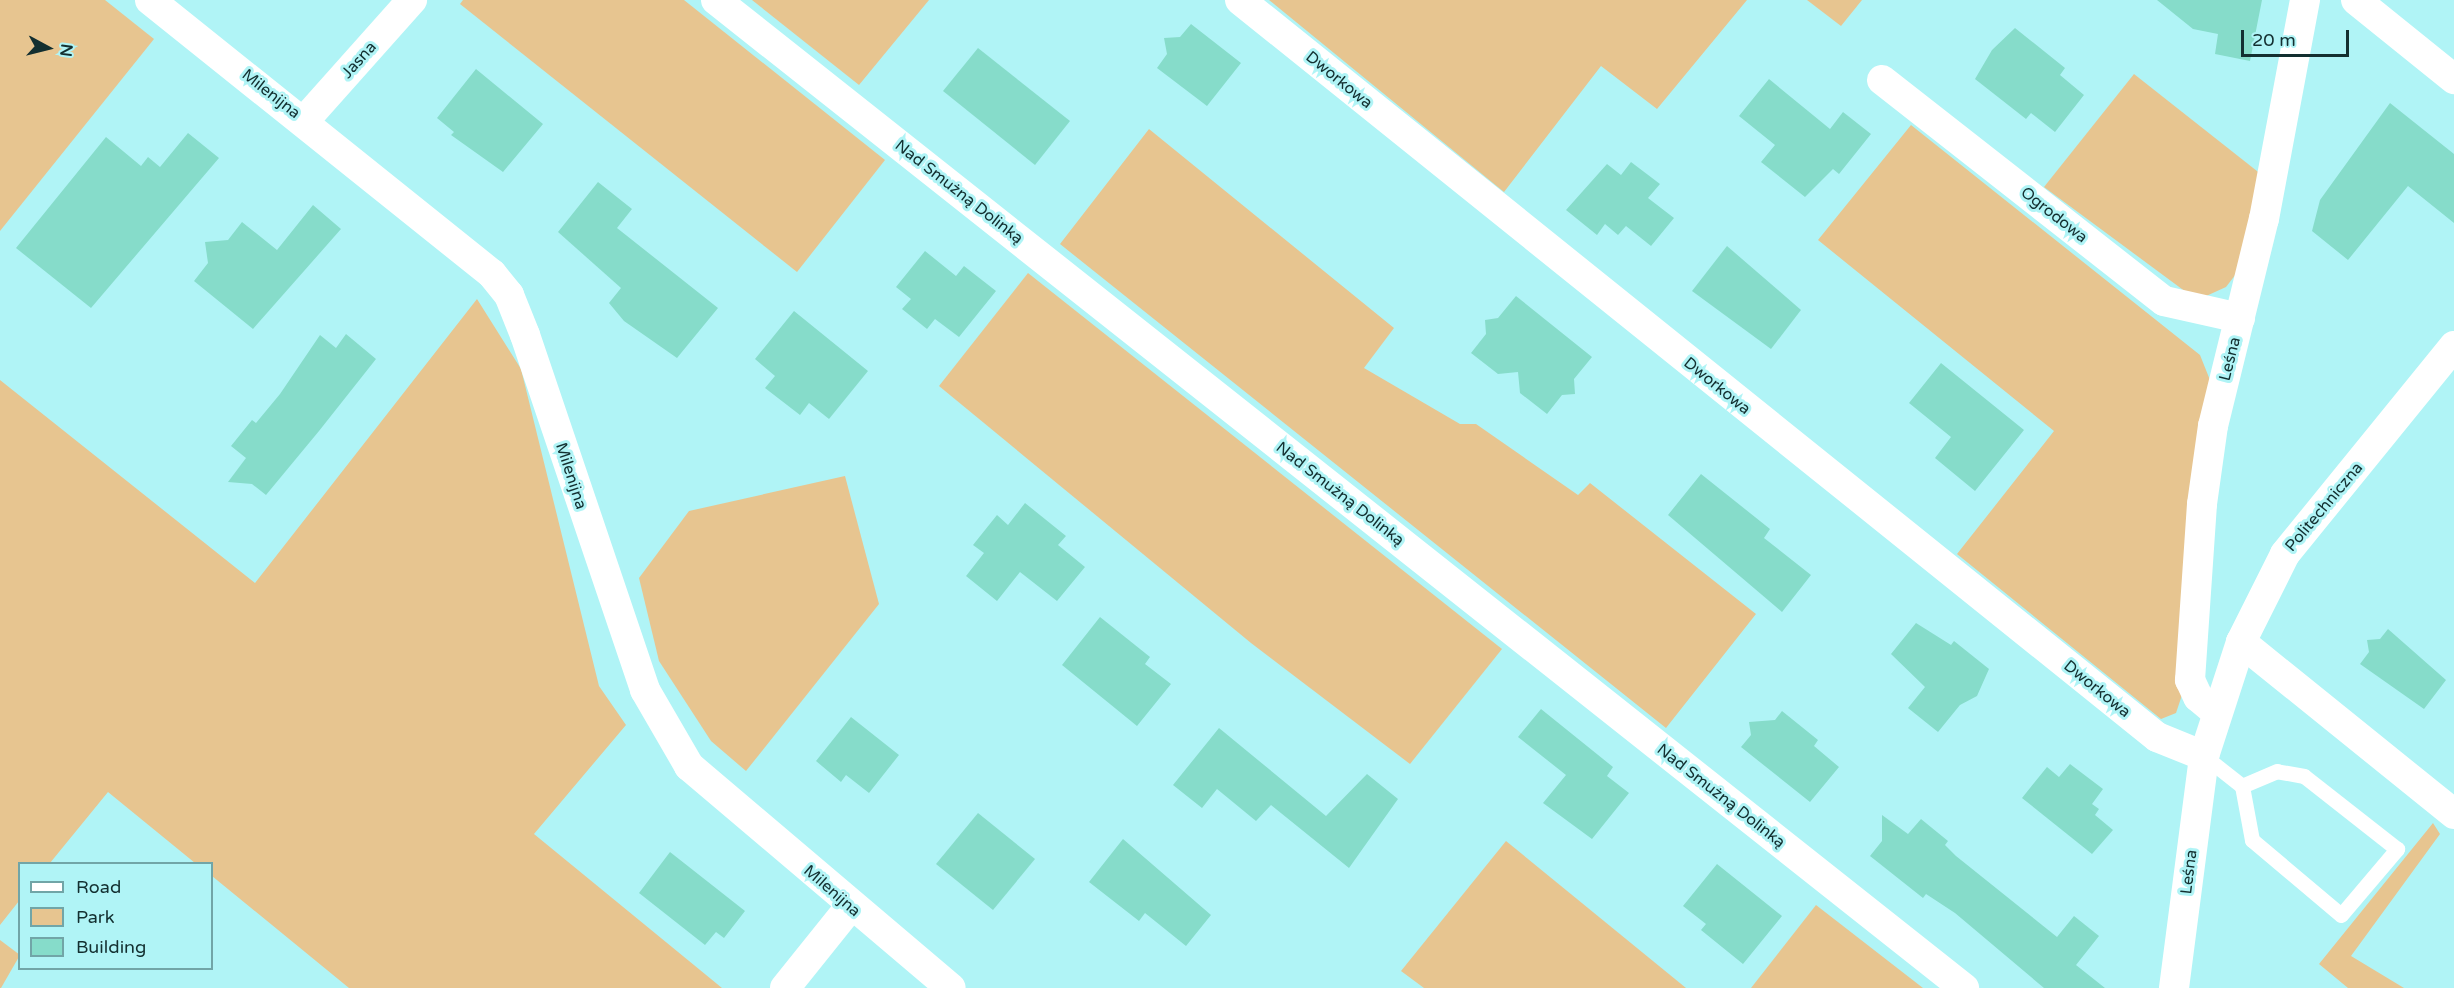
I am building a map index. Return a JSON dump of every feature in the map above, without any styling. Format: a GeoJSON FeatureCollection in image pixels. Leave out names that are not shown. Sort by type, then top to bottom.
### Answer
{"type":"FeatureCollection","features":[{"type":"Feature","properties":{"kind":"street","name":"Milenijna"},"geometry":{"type":"LineString","coordinates":[[150,0],[305,120],[492,274],[509,295],[645,690],[689,766],[850,907],[951,988]]}},
{"type":"Feature","properties":{"kind":"street","name":"Jasna"},"geometry":{"type":"LineString","coordinates":[[305,120],[412,0]]}},
{"type":"Feature","properties":{"kind":"street","name":"Nad Smużną Dolinką"},"geometry":{"type":"LineString","coordinates":[[716,0],[1964,988]]}},
{"type":"Feature","properties":{"kind":"street","name":"Dworkowa"},"geometry":{"type":"LineString","coordinates":[[1240,0],[2157,737],[2204,756]]}},
{"type":"Feature","properties":{"kind":"street","name":"Leśna"},"geometry":{"type":"LineString","coordinates":[[2216,712],[2198,697],[2190,680],[2210,448],[2240,318],[2305,0]]}},
{"type":"Feature","properties":{"kind":"street"},"geometry":{"type":"LineString","coordinates":[[2356,0],[2454,79]]}},
{"type":"Feature","properties":{"kind":"street","name":"Ogrodowa"},"geometry":{"type":"LineString","coordinates":[[1882,80],[2164,301],[2240,318]]}},
{"type":"Feature","properties":{"kind":"street","name":"Politechniczna"},"geometry":{"type":"LineString","coordinates":[[2204,756],[2216,712],[2241,642],[2285,554],[2453,350]]}},
{"type":"Feature","properties":{"kind":"street"},"geometry":{"type":"LineString","coordinates":[[2241,642],[2454,814]]}},
{"type":"Feature","properties":{"kind":"street","name":"Leśna"},"geometry":{"type":"LineString","coordinates":[[2174,988],[2204,756]]}},
{"type":"Feature","properties":{"kind":"street"},"geometry":{"type":"LineString","coordinates":[[785,988],[850,907]]}},
{"type":"Feature","properties":{"kind":"lane"},"geometry":{"type":"LineString","coordinates":[[2204,756],[2242,786],[2252,840],[2342,915],[2397,849],[2304,776],[2277,771],[2242,786]]}},
{"type":"Feature","properties":{"kind":"green space"},"geometry":{"type":"Polygon","coordinates":[[[0,0],[105,0],[154,39],[0,231],[0,0]]]}},
{"type":"Feature","properties":{"kind":"green space"},"geometry":{"type":"Polygon","coordinates":[[[463,0],[684,0],[885,160],[797,272],[460,4],[463,0]]]}},
{"type":"Feature","properties":{"kind":"green space"},"geometry":{"type":"Polygon","coordinates":[[[752,0],[929,0],[859,85],[752,0]]]}},
{"type":"Feature","properties":{"kind":"green space"},"geometry":{"type":"Polygon","coordinates":[[[1269,0],[1747,0],[1657,109],[1601,66],[1504,192],[1269,0]]]}},
{"type":"Feature","properties":{"kind":"green space"},"geometry":{"type":"Polygon","coordinates":[[[1807,0],[1862,0],[1841,26],[1807,0]]]}},
{"type":"Feature","properties":{"kind":"green space"},"geometry":{"type":"Polygon","coordinates":[[[2134,74],[2262,175],[2236,274],[2226,287],[2204,297],[2190,295],[2044,187],[2134,74]]]}},
{"type":"Feature","properties":{"kind":"green space"},"geometry":{"type":"Polygon","coordinates":[[[1911,125],[2200,355],[2212,385],[2182,695],[2176,713],[2161,719],[1957,554],[2054,431],[1818,240],[1911,125]]]}},
{"type":"Feature","properties":{"kind":"green space"},"geometry":{"type":"Polygon","coordinates":[[[1149,129],[1394,328],[1364,368],[1460,424],[1476,424],[1578,495],[1590,483],[1756,614],[1666,728],[1060,244],[1149,129]]]}},
{"type":"Feature","properties":{"kind":"green space"},"geometry":{"type":"Polygon","coordinates":[[[1028,273],[1502,649],[1410,764],[1251,643],[939,386],[1028,273]]]}},
{"type":"Feature","properties":{"kind":"green space"},"geometry":{"type":"Polygon","coordinates":[[[477,299],[521,369],[599,686],[626,725],[534,834],[722,988],[349,988],[213,877],[213,862],[194,862],[108,792],[51,862],[18,862],[18,902],[0,925],[0,380],[255,583],[477,299]]]}},
{"type":"Feature","properties":{"kind":"green space"},"geometry":{"type":"Polygon","coordinates":[[[845,476],[879,604],[746,771],[711,741],[659,661],[639,578],[689,511],[845,476]]]}},
{"type":"Feature","properties":{"kind":"green space"},"geometry":{"type":"Polygon","coordinates":[[[2433,823],[2440,834],[2351,956],[2404,988],[2348,988],[2319,964],[2433,823]]]}},
{"type":"Feature","properties":{"kind":"green space"},"geometry":{"type":"Polygon","coordinates":[[[1506,841],[1686,988],[1424,988],[1401,971],[1506,841]]]}},
{"type":"Feature","properties":{"kind":"green space"},"geometry":{"type":"Polygon","coordinates":[[[1816,905],[1923,988],[1751,988],[1816,905]]]}},
{"type":"Feature","properties":{"kind":"green space"},"geometry":{"type":"Polygon","coordinates":[[[0,940],[18,954],[18,958],[0,988],[0,940]]]}},
{"type":"Feature","properties":{"kind":"building"},"geometry":{"type":"Polygon","coordinates":[[[2157,0],[2262,0],[2250,61],[2215,54],[2218,34],[2193,29],[2157,0]]]}},
{"type":"Feature","properties":{"kind":"building"},"geometry":{"type":"Polygon","coordinates":[[[1191,24],[1241,63],[1207,106],[1157,68],[1167,54],[1164,38],[1180,37],[1191,24]]]}},
{"type":"Feature","properties":{"kind":"building"},"geometry":{"type":"Polygon","coordinates":[[[2015,28],[2065,68],[2060,75],[2084,95],[2055,132],[2031,113],[2026,119],[1975,79],[1992,50],[2015,28]]]}},
{"type":"Feature","properties":{"kind":"building"},"geometry":{"type":"Polygon","coordinates":[[[978,48],[1070,121],[1035,165],[943,91],[978,48]]]}},
{"type":"Feature","properties":{"kind":"building"},"geometry":{"type":"Polygon","coordinates":[[[476,69],[543,124],[503,172],[451,135],[454,132],[437,118],[476,69]]]}},
{"type":"Feature","properties":{"kind":"building"},"geometry":{"type":"Polygon","coordinates":[[[1769,79],[1830,129],[1843,112],[1871,134],[1839,174],[1833,169],[1805,197],[1761,162],[1775,145],[1739,116],[1769,79]]]}},
{"type":"Feature","properties":{"kind":"building"},"geometry":{"type":"Polygon","coordinates":[[[2390,103],[2454,154],[2454,223],[2408,186],[2348,260],[2312,231],[2320,200],[2390,103]]]}},
{"type":"Feature","properties":{"kind":"building"},"geometry":{"type":"Polygon","coordinates":[[[188,133],[219,158],[91,308],[16,248],[106,137],[141,166],[148,157],[160,167],[188,133]]]}},
{"type":"Feature","properties":{"kind":"building"},"geometry":{"type":"Polygon","coordinates":[[[1631,162],[1660,184],[1648,198],[1674,218],[1651,246],[1626,226],[1618,235],[1605,224],[1597,235],[1566,210],[1607,164],[1621,175],[1631,162]]]}},
{"type":"Feature","properties":{"kind":"building"},"geometry":{"type":"Polygon","coordinates":[[[598,182],[632,209],[617,228],[718,308],[677,358],[624,321],[609,303],[621,288],[558,232],[598,182]]]}},
{"type":"Feature","properties":{"kind":"building"},"geometry":{"type":"Polygon","coordinates":[[[313,205],[341,229],[253,329],[194,281],[208,263],[205,242],[228,240],[242,222],[277,250],[313,205]]]}},
{"type":"Feature","properties":{"kind":"building"},"geometry":{"type":"Polygon","coordinates":[[[1727,246],[1801,310],[1771,349],[1692,291],[1727,246]]]}},
{"type":"Feature","properties":{"kind":"building"},"geometry":{"type":"Polygon","coordinates":[[[925,251],[956,276],[964,266],[996,291],[959,337],[935,319],[927,329],[902,309],[911,299],[896,287],[925,251]]]}},
{"type":"Feature","properties":{"kind":"building"},"geometry":{"type":"Polygon","coordinates":[[[1516,296],[1592,357],[1574,379],[1575,394],[1562,395],[1547,414],[1520,393],[1518,372],[1498,374],[1471,353],[1486,334],[1485,320],[1498,318],[1516,296]]]}},
{"type":"Feature","properties":{"kind":"building"},"geometry":{"type":"Polygon","coordinates":[[[794,311],[868,371],[829,419],[809,403],[800,415],[765,388],[775,376],[755,359],[794,311]]]}},
{"type":"Feature","properties":{"kind":"building"},"geometry":{"type":"Polygon","coordinates":[[[346,334],[376,359],[319,431],[266,495],[252,484],[228,482],[246,458],[231,446],[252,420],[256,423],[280,394],[320,335],[336,348],[346,334]]]}},
{"type":"Feature","properties":{"kind":"building"},"geometry":{"type":"Polygon","coordinates":[[[1941,363],[2024,430],[1975,491],[1935,458],[1951,437],[1909,403],[1941,363]]]}},
{"type":"Feature","properties":{"kind":"building"},"geometry":{"type":"Polygon","coordinates":[[[1701,474],[1770,529],[1764,538],[1811,575],[1782,612],[1668,515],[1701,474]]]}},
{"type":"Feature","properties":{"kind":"building"},"geometry":{"type":"Polygon","coordinates":[[[1025,503],[1066,536],[1058,545],[1085,567],[1057,601],[1020,572],[997,601],[966,576],[984,553],[973,545],[997,515],[1008,525],[1025,503]]]}},
{"type":"Feature","properties":{"kind":"building"},"geometry":{"type":"Polygon","coordinates":[[[1100,617],[1150,657],[1145,664],[1171,684],[1137,726],[1062,665],[1100,617]]]}},
{"type":"Feature","properties":{"kind":"building"},"geometry":{"type":"Polygon","coordinates":[[[1916,623],[1951,645],[1954,641],[1989,669],[1977,696],[1960,705],[1938,732],[1908,708],[1925,687],[1891,654],[1916,623]]]}},
{"type":"Feature","properties":{"kind":"building"},"geometry":{"type":"Polygon","coordinates":[[[2388,629],[2446,680],[2424,709],[2360,664],[2369,652],[2367,640],[2380,639],[2388,629]]]}},
{"type":"Feature","properties":{"kind":"building"},"geometry":{"type":"Polygon","coordinates":[[[1541,709],[1613,767],[1607,776],[1629,793],[1592,839],[1543,803],[1566,775],[1518,737],[1541,709]]]}},
{"type":"Feature","properties":{"kind":"building"},"geometry":{"type":"Polygon","coordinates":[[[1782,711],[1818,740],[1814,746],[1839,767],[1810,802],[1741,747],[1751,735],[1749,722],[1775,720],[1782,711]]]}},
{"type":"Feature","properties":{"kind":"building"},"geometry":{"type":"Polygon","coordinates":[[[851,717],[899,755],[869,793],[846,775],[841,782],[816,761],[851,717]]]}},
{"type":"Feature","properties":{"kind":"building"},"geometry":{"type":"Polygon","coordinates":[[[1219,728],[1326,816],[1367,774],[1398,799],[1349,868],[1271,805],[1256,821],[1217,789],[1202,808],[1173,785],[1219,728]]]}},
{"type":"Feature","properties":{"kind":"building"},"geometry":{"type":"Polygon","coordinates":[[[2070,764],[2103,789],[2092,804],[2099,809],[2095,815],[2113,830],[2092,854],[2022,798],[2047,767],[2059,777],[2070,764]]]}},
{"type":"Feature","properties":{"kind":"building"},"geometry":{"type":"Polygon","coordinates":[[[978,813],[1035,859],[993,910],[936,864],[978,813]]]}},
{"type":"Feature","properties":{"kind":"building"},"geometry":{"type":"Polygon","coordinates":[[[1882,815],[1908,834],[1921,819],[1948,841],[1945,845],[1956,856],[2057,937],[2074,916],[2099,936],[2076,965],[2105,988],[2044,988],[1955,913],[1926,894],[1923,898],[1870,856],[1882,841],[1882,815]]]}},
{"type":"Feature","properties":{"kind":"building"},"geometry":{"type":"Polygon","coordinates":[[[1123,839],[1211,915],[1186,946],[1145,913],[1139,921],[1089,882],[1123,839]]]}},
{"type":"Feature","properties":{"kind":"building"},"geometry":{"type":"Polygon","coordinates":[[[670,852],[745,911],[724,938],[716,932],[705,945],[639,893],[670,852]]]}},
{"type":"Feature","properties":{"kind":"building"},"geometry":{"type":"Polygon","coordinates":[[[1717,864],[1782,916],[1743,964],[1701,930],[1706,924],[1683,906],[1717,864]]]}}]}
